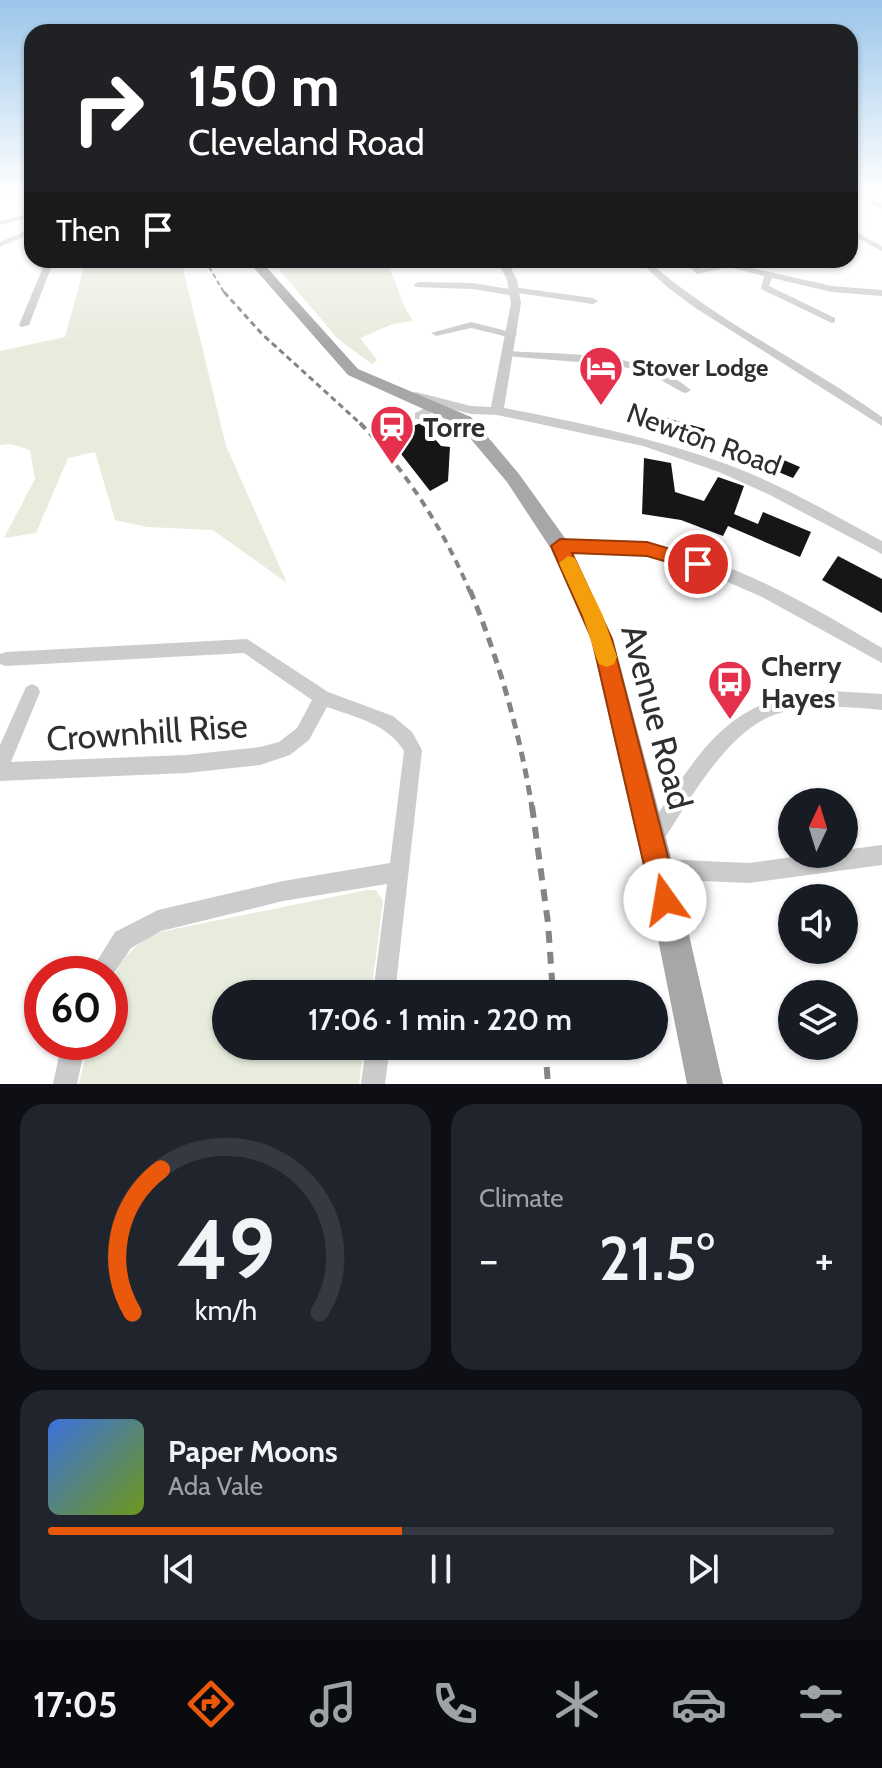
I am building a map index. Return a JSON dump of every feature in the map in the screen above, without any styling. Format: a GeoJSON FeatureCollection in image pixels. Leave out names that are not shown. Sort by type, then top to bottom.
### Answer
{"type":"FeatureCollection","features":[{"type":"Feature","properties":{"kind":"main road","name":"Newton Road"},"geometry":{"type":"LineString","coordinates":[[260,268],[353,372],[399,392]]}},
{"type":"Feature","properties":{"kind":"main road"},"geometry":{"type":"LineString","coordinates":[[353,372],[367,383],[431,413]]}},
{"type":"Feature","properties":{"kind":"main road","name":"Avenue Road"},"geometry":{"type":"LineString","coordinates":[[399,392],[431,413],[473,430],[536,508],[560,546],[602,639],[659,869],[705,1084]]}},
{"type":"Feature","properties":{"kind":"main road","name":"Avenue Road"},"geometry":{"type":"LineString","coordinates":[[431,413],[473,430]]}},
{"type":"Feature","properties":{"kind":"street"},"geometry":{"type":"LineString","coordinates":[[24,325],[47,268]]}},
{"type":"Feature","properties":{"kind":"street"},"geometry":{"type":"LineString","coordinates":[[473,430],[478,421],[492,413],[509,354],[516,303],[505,268]]}},
{"type":"Feature","properties":{"kind":"street"},"geometry":{"type":"LineString","coordinates":[[652,268],[723,322],[880,418]]}},
{"type":"Feature","properties":{"kind":"street"},"geometry":{"type":"LineString","coordinates":[[695,268],[700,272],[717,269]]}},
{"type":"Feature","properties":{"kind":"street"},"geometry":{"type":"LineString","coordinates":[[736,268],[832,289],[882,293]]}},
{"type":"Feature","properties":{"kind":"street"},"geometry":{"type":"LineString","coordinates":[[768,276],[761,289],[832,320]]}},
{"type":"Feature","properties":{"kind":"street"},"geometry":{"type":"LineString","coordinates":[[418,285],[473,286],[593,301]]}},
{"type":"Feature","properties":{"kind":"street"},"geometry":{"type":"LineString","coordinates":[[436,333],[471,325],[512,335]]}},
{"type":"Feature","properties":{"kind":"street"},"geometry":{"type":"LineString","coordinates":[[509,354],[614,362],[650,370],[686,390]]}},
{"type":"Feature","properties":{"kind":"street","name":"Newton Road"},"geometry":{"type":"LineString","coordinates":[[399,392],[471,410],[606,432],[695,459],[786,496],[882,548]]}},
{"type":"Feature","properties":{"kind":"street"},"geometry":{"type":"LineString","coordinates":[[560,546],[618,546],[669,554],[726,575],[785,603],[882,656]]}},
{"type":"Feature","properties":{"kind":"street"},"geometry":{"type":"LineString","coordinates":[[6,659],[247,646],[323,698],[393,723],[407,737],[413,750],[386,980]]}},
{"type":"Feature","properties":{"kind":"street"},"geometry":{"type":"LineString","coordinates":[[0,769],[32,692]]}},
{"type":"Feature","properties":{"kind":"street","name":"Crownhill Rise"},"geometry":{"type":"LineString","coordinates":[[0,769],[186,764],[260,756],[284,749],[303,734],[323,698]]}},
{"type":"Feature","properties":{"kind":"street"},"geometry":{"type":"LineString","coordinates":[[651,840],[717,749],[750,718],[781,706],[821,699],[882,702]]}},
{"type":"Feature","properties":{"kind":"street"},"geometry":{"type":"LineString","coordinates":[[659,869],[749,873],[882,855]]}},
{"type":"Feature","properties":{"kind":"street"},"geometry":{"type":"LineString","coordinates":[[112,956],[123,940],[158,921],[283,891],[399,872]]}},
{"type":"Feature","properties":{"kind":"street"},"geometry":{"type":"LineString","coordinates":[[65,1084],[70,1060]]}},
{"type":"Feature","properties":{"kind":"street"},"geometry":{"type":"LineString","coordinates":[[373,1084],[376,1060]]}},
{"type":"Feature","properties":{"kind":"shaded area"},"geometry":{"type":"Polygon","coordinates":[[[84,268],[183,268],[226,446],[287,583],[213,530],[147,527],[115,520],[95,452],[68,458],[36,533],[4,538],[35,479],[30,450],[11,444],[0,445],[0,351],[65,337],[84,268]]]}},
{"type":"Feature","properties":{"kind":"shaded area"},"geometry":{"type":"Polygon","coordinates":[[[278,268],[389,268],[413,321],[393,324],[360,338],[377,360],[372,364],[338,339],[278,268]]]}},
{"type":"Feature","properties":{"kind":"shaded area"},"geometry":{"type":"Polygon","coordinates":[[[376,890],[383,901],[373,980],[212,980],[212,1060],[362,1060],[359,1084],[79,1084],[85,1060],[128,1060],[126,956],[155,933],[376,890]]]}},
{"type":"Feature","properties":{"kind":"building"},"geometry":{"type":"Polygon","coordinates":[[[649,413],[705,429],[700,441],[644,425],[649,413]]]}},
{"type":"Feature","properties":{"kind":"building"},"geometry":{"type":"Polygon","coordinates":[[[421,423],[441,446],[450,447],[448,481],[430,491],[387,436],[421,423]]]}},
{"type":"Feature","properties":{"kind":"building"},"geometry":{"type":"Polygon","coordinates":[[[644,458],[671,463],[675,492],[704,501],[718,477],[744,486],[734,514],[758,524],[763,512],[811,532],[800,557],[728,526],[723,536],[681,520],[642,514],[644,458]]]}},
{"type":"Feature","properties":{"kind":"building"},"geometry":{"type":"Polygon","coordinates":[[[779,458],[800,467],[793,478],[771,469],[779,458]]]}},
{"type":"Feature","properties":{"kind":"building"},"geometry":{"type":"Polygon","coordinates":[[[838,556],[882,579],[882,613],[822,580],[838,556]]]}},
{"type":"Feature","properties":{"kind":"railway"},"geometry":{"type":"LineString","coordinates":[[210,268],[225,294]]}},
{"type":"Feature","properties":{"kind":"railway"},"geometry":{"type":"LineString","coordinates":[[224,292],[262,334],[361,424]]}},
{"type":"Feature","properties":{"kind":"railway"},"geometry":{"type":"LineString","coordinates":[[361,424],[423,503],[470,592]]}},
{"type":"Feature","properties":{"kind":"railway"},"geometry":{"type":"LineString","coordinates":[[470,590],[507,697],[532,808]]}},
{"type":"Feature","properties":{"kind":"railway"},"geometry":{"type":"LineString","coordinates":[[532,806],[548,923],[552,980]]}},
{"type":"Feature","properties":{"kind":"railway"},"geometry":{"type":"LineString","coordinates":[[546,1060],[548,1084]]}},
{"type":"Feature","properties":{"kind":"slow traffic"},"geometry":{"type":"LineString","coordinates":[[568,563],[593,616],[607,657]]}},
{"type":"Feature","properties":{"kind":"place","name":"Stover Lodge"},"geometry":{"type":"Point","coordinates":[601,407]}},
{"type":"Feature","properties":{"kind":"place","name":"Torre"},"geometry":{"type":"Point","coordinates":[392,466]}},
{"type":"Feature","properties":{"kind":"place","name":"Cherry Hayes"},"geometry":{"type":"Point","coordinates":[730,721]}},
{"type":"Feature","properties":{"kind":"route"},"geometry":{"type":"LineString","coordinates":[[665,900],[602,639],[560,546],[647,549],[698,564]]}}]}
